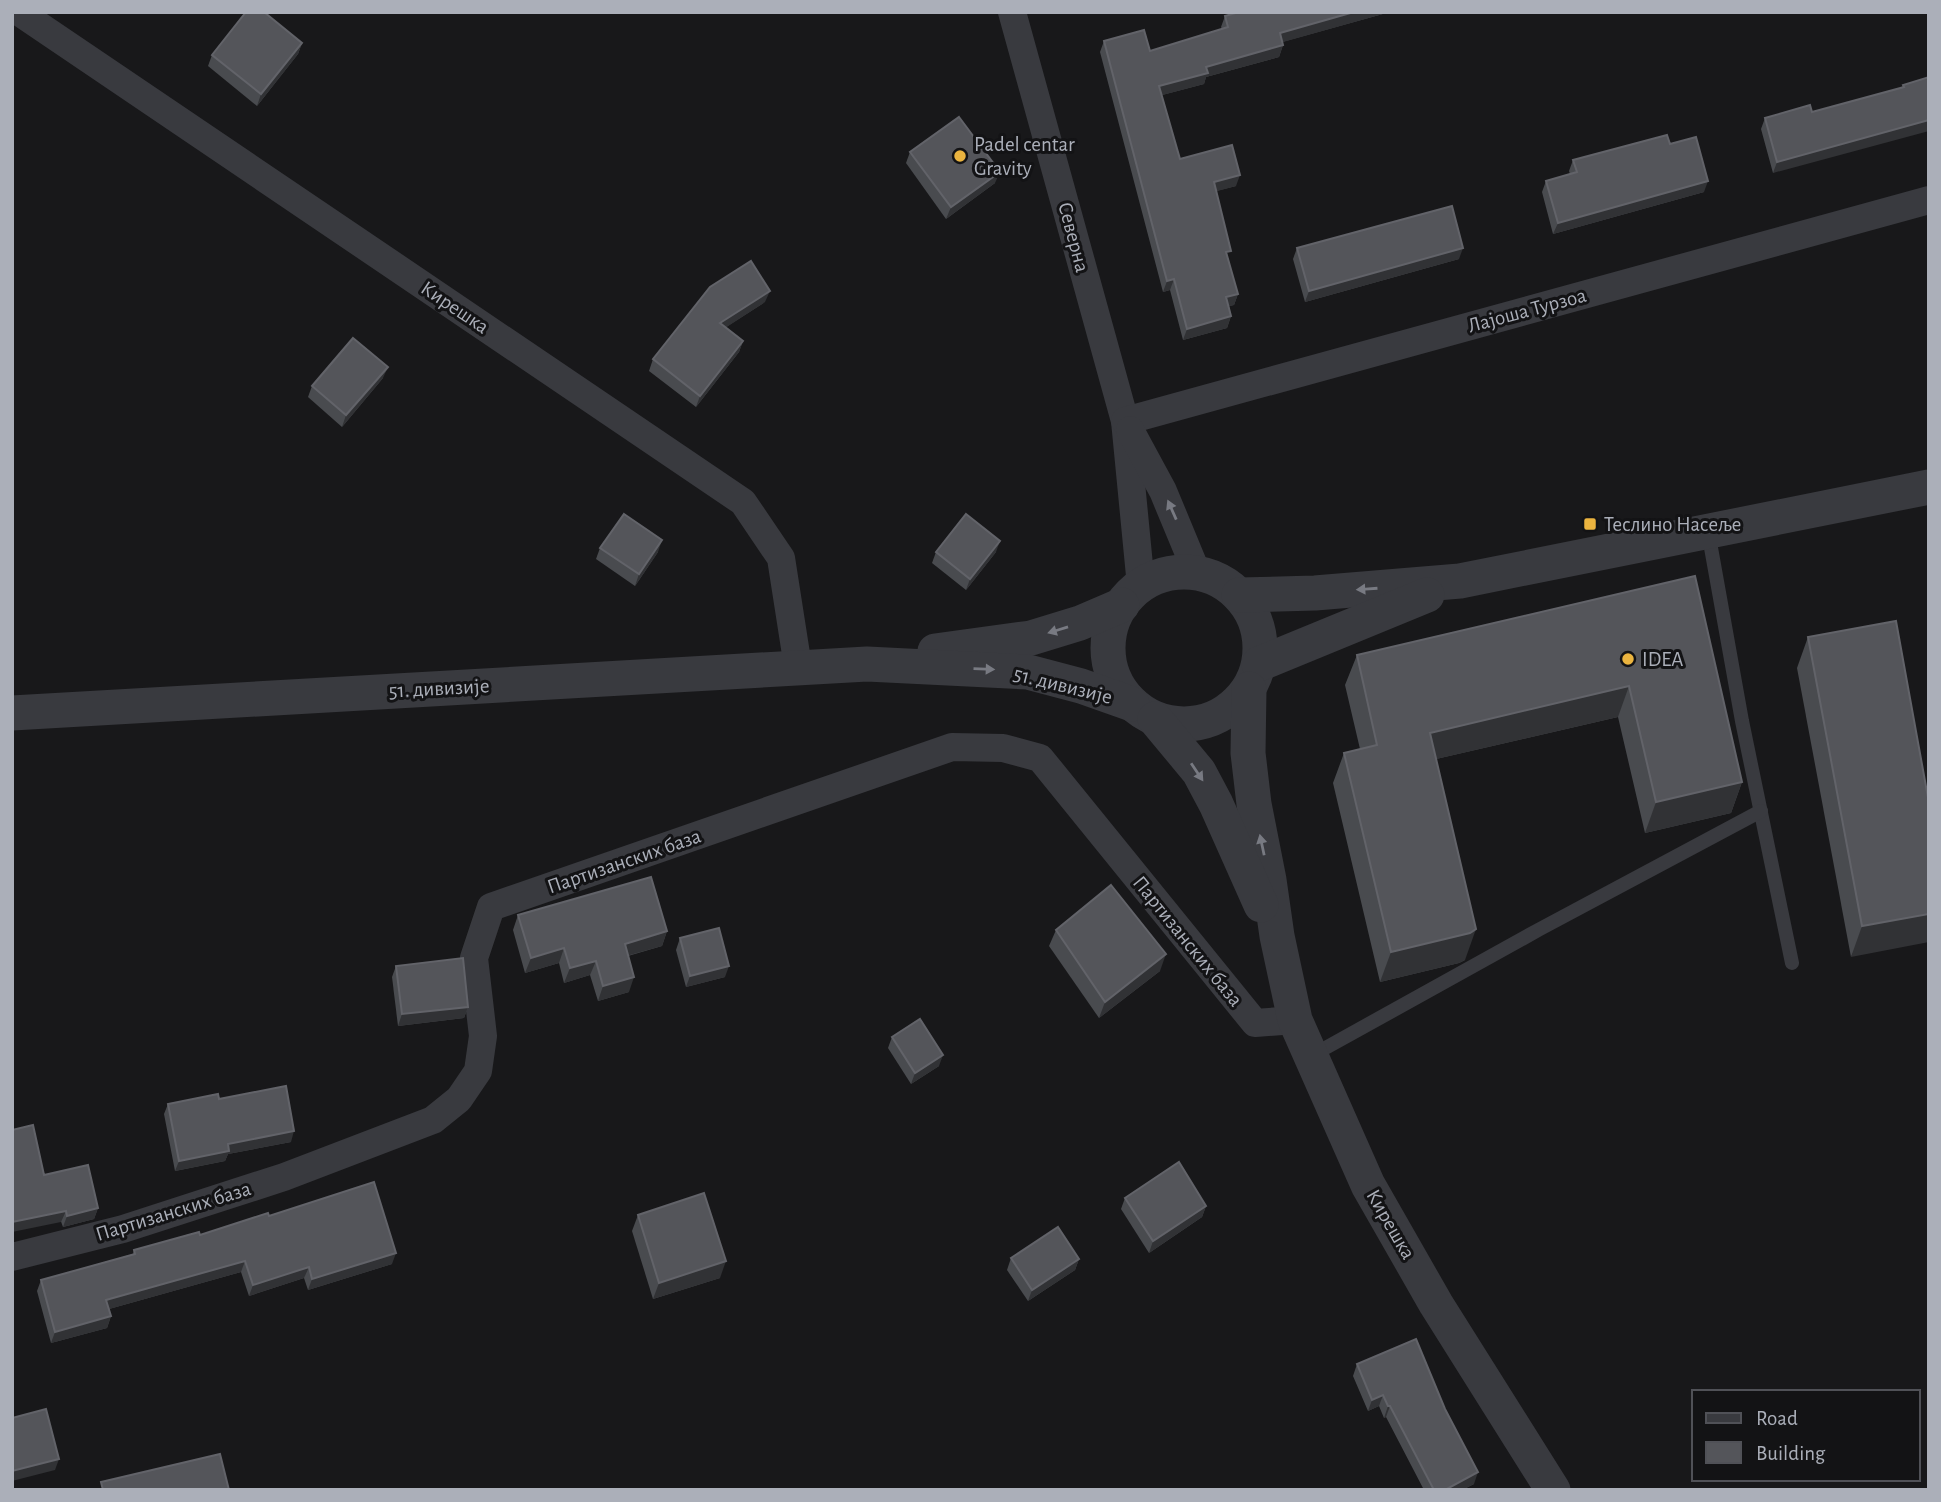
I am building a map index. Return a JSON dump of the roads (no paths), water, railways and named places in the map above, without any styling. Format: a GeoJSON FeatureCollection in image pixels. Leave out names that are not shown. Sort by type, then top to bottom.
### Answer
{"type":"FeatureCollection","features":[{"type":"Feature","properties":{"kind":"street","name":"Северна"},"geometry":{"type":"LineString","coordinates":[[1012,12],[1125,421],[1163,491],[1197,573]]}},
{"type":"Feature","properties":{"kind":"street","name":"Кирешка"},"geometry":{"type":"LineString","coordinates":[[33,16],[743,502],[781,558],[798,667]]}},
{"type":"Feature","properties":{"kind":"street","name":"Лајоша Турзоа"},"geometry":{"type":"LineString","coordinates":[[1125,421],[1929,200]]}},
{"type":"Feature","properties":{"kind":"street","name":"Северна"},"geometry":{"type":"LineString","coordinates":[[1125,421],[1132,595]]}},
{"type":"Feature","properties":{"kind":"street"},"geometry":{"type":"LineString","coordinates":[[1239,595],[1315,593],[1460,581],[1929,487]]}},
{"type":"Feature","properties":{"kind":"street"},"geometry":{"type":"LineString","coordinates":[[1197,573],[1212,577],[1239,595],[1252,613],[1259,634],[1254,676],[1231,709],[1207,721],[1181,725],[1144,711],[1116,682],[1109,657],[1111,630],[1132,595],[1167,574],[1197,573]]}},
{"type":"Feature","properties":{"kind":"street"},"geometry":{"type":"LineString","coordinates":[[1254,676],[1460,581]]}},
{"type":"Feature","properties":{"kind":"street","name":"51. дивизије"},"geometry":{"type":"LineString","coordinates":[[867,664],[942,649],[1031,638],[1080,623],[1132,595]]}},
{"type":"Feature","properties":{"kind":"street","name":"51. дивизије"},"geometry":{"type":"LineString","coordinates":[[12,713],[867,664],[1028,672],[1081,686],[1144,711]]}},
{"type":"Feature","properties":{"kind":"street","name":"Кирешка"},"geometry":{"type":"LineString","coordinates":[[1254,676],[1248,752],[1251,779],[1277,936],[1295,1020],[1368,1185],[1436,1304],[1553,1490]]}},
{"type":"Feature","properties":{"kind":"street","name":"Кирешка"},"geometry":{"type":"LineString","coordinates":[[1144,711],[1199,772],[1277,936]]}},
{"type":"Feature","properties":{"kind":"street","name":"Партизанских база"},"geometry":{"type":"LineString","coordinates":[[12,1257],[123,1229],[284,1177],[433,1120],[459,1099],[478,1071],[483,1036],[474,958],[491,907],[952,747],[1003,748],[1041,758],[1255,1023],[1295,1020]]}},
{"type":"Feature","properties":{"kind":"lane"},"geometry":{"type":"LineString","coordinates":[[1708,531],[1793,963]]}},
{"type":"Feature","properties":{"kind":"lane"},"geometry":{"type":"LineString","coordinates":[[1311,1056],[1761,811]]}},
{"type":"Feature","properties":{"kind":"place","name":"Padel centar Gravity"},"geometry":{"type":"Point","coordinates":[960,156]}},
{"type":"Feature","properties":{"kind":"place","name":"Теслино Насеље"},"geometry":{"type":"Point","coordinates":[1590,524]}},
{"type":"Feature","properties":{"kind":"place","name":"IDEA"},"geometry":{"type":"Point","coordinates":[1628,659]}}]}
